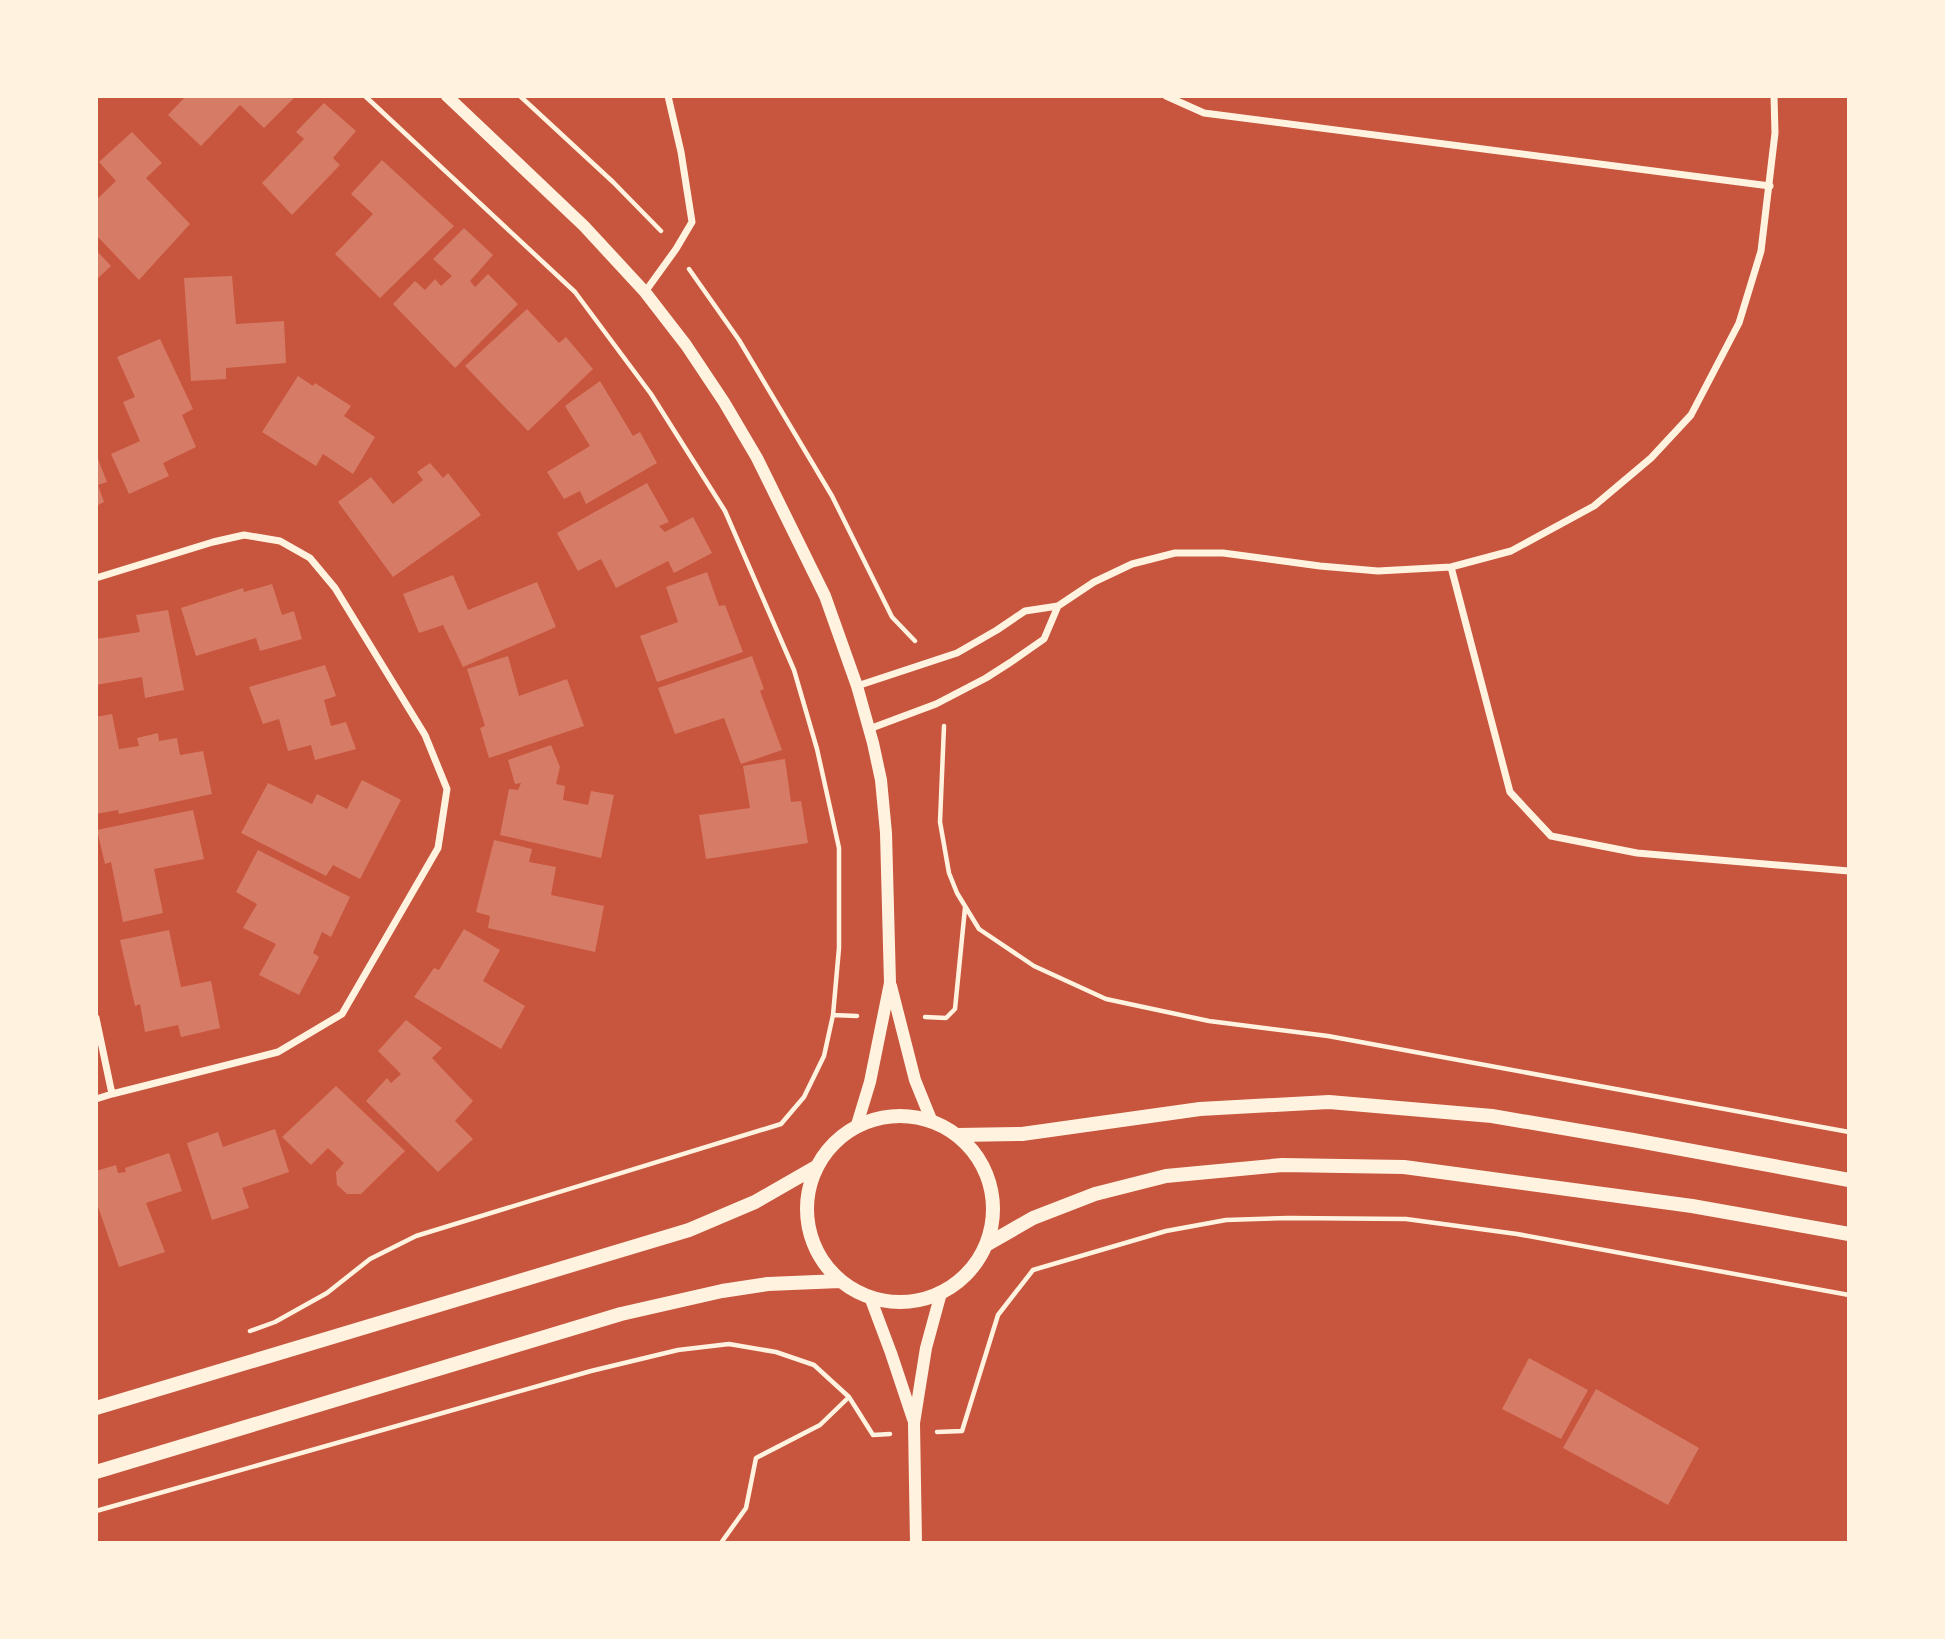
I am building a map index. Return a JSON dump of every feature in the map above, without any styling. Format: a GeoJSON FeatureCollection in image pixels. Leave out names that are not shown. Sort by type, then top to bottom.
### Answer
{"type":"FeatureCollection","features":[{"type":"Feature","properties":{"kind":"main road"},"geometry":{"type":"LineString","coordinates":[[957,1135],[1022,1134],[1200,1109],[1329,1102],[1492,1116],[1849,1180]]}},
{"type":"Feature","properties":{"kind":"main road"},"geometry":{"type":"LineString","coordinates":[[898,1115],[932,1122],[957,1135],[979,1157],[991,1184],[994,1217],[986,1245],[971,1272],[949,1290],[918,1301],[884,1301],[870,1297],[855,1292],[831,1274],[815,1248],[807,1217],[810,1187],[816,1167],[838,1138],[856,1128],[868,1122],[898,1115]]}},
{"type":"Feature","properties":{"kind":"main road"},"geometry":{"type":"LineString","coordinates":[[986,1245],[1033,1219],[1095,1194],[1166,1176],[1282,1165],[1404,1167],[1692,1206],[1849,1234]]}},
{"type":"Feature","properties":{"kind":"main road"},"geometry":{"type":"LineString","coordinates":[[96,1408],[689,1230],[755,1202],[816,1167]]}},
{"type":"Feature","properties":{"kind":"main road"},"geometry":{"type":"LineString","coordinates":[[96,1472],[621,1314],[722,1291],[768,1284],[840,1281]]}},
{"type":"Feature","properties":{"kind":"street"},"geometry":{"type":"LineString","coordinates":[[447,96],[584,226],[645,292],[686,345],[757,457],[825,596],[857,686],[869,729],[881,780],[886,833],[890,983],[870,1082],[856,1128]]}},
{"type":"Feature","properties":{"kind":"street"},"geometry":{"type":"LineString","coordinates":[[645,292],[692,222],[681,152],[668,96]]}},
{"type":"Feature","properties":{"kind":"street"},"geometry":{"type":"LineString","coordinates":[[1166,96],[1204,113],[1770,186]]}},
{"type":"Feature","properties":{"kind":"street"},"geometry":{"type":"LineString","coordinates":[[857,686],[957,653],[1026,611],[1058,606],[1094,582],[1132,564],[1175,552],[1223,553],[1378,571],[1451,567],[1511,551],[1594,506],[1651,458],[1691,415],[1739,323],[1761,251],[1775,133],[1774,96]]}},
{"type":"Feature","properties":{"kind":"street"},"geometry":{"type":"LineString","coordinates":[[96,578],[244,535],[280,541],[310,558],[335,588],[425,735],[447,789],[438,848],[342,1014],[278,1052],[96,1099]]}},
{"type":"Feature","properties":{"kind":"street"},"geometry":{"type":"LineString","coordinates":[[1451,567],[1510,792],[1551,836],[1637,853],[1849,872]]}},
{"type":"Feature","properties":{"kind":"street"},"geometry":{"type":"LineString","coordinates":[[869,729],[936,704],[1003,667],[1044,639],[1058,606]]}},
{"type":"Feature","properties":{"kind":"street"},"geometry":{"type":"LineString","coordinates":[[890,983],[915,1080],[932,1122]]}},
{"type":"Feature","properties":{"kind":"street"},"geometry":{"type":"LineString","coordinates":[[96,1018],[112,1094]]}},
{"type":"Feature","properties":{"kind":"street"},"geometry":{"type":"LineString","coordinates":[[916,1543],[914,1428],[926,1348],[941,1293]]}},
{"type":"Feature","properties":{"kind":"street"},"geometry":{"type":"LineString","coordinates":[[870,1297],[914,1428]]}},
{"type":"Feature","properties":{"kind":"path"},"geometry":{"type":"LineString","coordinates":[[238,1335],[275,1322],[327,1293],[370,1259],[415,1236],[781,1124],[804,1097],[824,1056],[833,1015],[839,948],[839,848],[817,749],[794,670],[725,511],[651,394],[575,292],[366,96]]}},
{"type":"Feature","properties":{"kind":"path"},"geometry":{"type":"LineString","coordinates":[[520,96],[613,182],[676,249],[740,340],[832,496],[892,617],[915,641]]}},
{"type":"Feature","properties":{"kind":"path"},"geometry":{"type":"LineString","coordinates":[[944,726],[940,822],[949,873],[957,893],[979,929],[1034,966],[1106,999],[1209,1021],[1328,1036],[1849,1132]]}},
{"type":"Feature","properties":{"kind":"path"},"geometry":{"type":"LineString","coordinates":[[899,1016],[946,1018],[955,1009],[965,906]]}},
{"type":"Feature","properties":{"kind":"path"},"geometry":{"type":"LineString","coordinates":[[833,1015],[883,1016]]}},
{"type":"Feature","properties":{"kind":"path"},"geometry":{"type":"LineString","coordinates":[[96,1511],[591,1371],[678,1350],[729,1344],[776,1352],[814,1365],[849,1397],[873,1434],[914,1428],[962,1431],[998,1315],[1033,1270],[1166,1231],[1226,1220],[1406,1219],[1517,1234],[1849,1295]]}},
{"type":"Feature","properties":{"kind":"path"},"geometry":{"type":"LineString","coordinates":[[721,1543],[746,1508],[756,1458],[820,1425],[849,1397]]}},
{"type":"Feature","properties":{"kind":"building"},"geometry":{"type":"Polygon","coordinates":[[[186,96],[296,96],[264,128],[240,105],[201,146],[168,115],[186,96]]]}},
{"type":"Feature","properties":{"kind":"building"},"geometry":{"type":"Polygon","coordinates":[[[324,103],[356,131],[333,158],[340,165],[292,215],[262,183],[304,139],[296,132],[324,103]]]}},
{"type":"Feature","properties":{"kind":"building"},"geometry":{"type":"Polygon","coordinates":[[[132,132],[162,163],[146,178],[190,224],[139,280],[96,235],[96,200],[116,181],[99,162],[132,132]]]}},
{"type":"Feature","properties":{"kind":"building"},"geometry":{"type":"Polygon","coordinates":[[[382,160],[454,226],[380,298],[335,254],[373,214],[351,194],[382,160]]]}},
{"type":"Feature","properties":{"kind":"building"},"geometry":{"type":"Polygon","coordinates":[[[464,228],[493,255],[470,281],[475,287],[488,274],[518,304],[455,368],[393,304],[415,281],[425,290],[435,279],[441,286],[452,276],[433,259],[464,228]]]}},
{"type":"Feature","properties":{"kind":"building"},"geometry":{"type":"Polygon","coordinates":[[[96,250],[111,266],[96,280],[96,250]]]}},
{"type":"Feature","properties":{"kind":"building"},"geometry":{"type":"Polygon","coordinates":[[[232,276],[236,324],[284,321],[286,363],[226,368],[226,379],[191,381],[184,278],[232,276]]]}},
{"type":"Feature","properties":{"kind":"building"},"geometry":{"type":"Polygon","coordinates":[[[527,309],[559,343],[566,337],[593,369],[528,431],[465,366],[527,309]]]}},
{"type":"Feature","properties":{"kind":"building"},"geometry":{"type":"Polygon","coordinates":[[[160,339],[193,409],[182,415],[196,447],[163,463],[169,476],[129,494],[111,454],[140,441],[123,402],[135,397],[117,357],[160,339]]]}},
{"type":"Feature","properties":{"kind":"building"},"geometry":{"type":"Polygon","coordinates":[[[298,376],[313,386],[315,383],[351,406],[344,416],[375,437],[353,474],[323,454],[316,466],[262,432],[298,376]]]}},
{"type":"Feature","properties":{"kind":"building"},"geometry":{"type":"Polygon","coordinates":[[[600,381],[633,436],[640,432],[657,463],[586,504],[580,491],[564,499],[547,472],[590,446],[565,406],[600,381]]]}},
{"type":"Feature","properties":{"kind":"building"},"geometry":{"type":"Polygon","coordinates":[[[96,454],[107,482],[98,485],[104,502],[96,506],[96,454]]]}},
{"type":"Feature","properties":{"kind":"building"},"geometry":{"type":"Polygon","coordinates":[[[430,463],[443,478],[448,473],[481,515],[393,577],[338,502],[371,477],[393,504],[423,480],[417,472],[430,463]]]}},
{"type":"Feature","properties":{"kind":"building"},"geometry":{"type":"Polygon","coordinates":[[[647,483],[669,522],[659,526],[665,532],[693,517],[712,553],[674,573],[668,561],[616,588],[601,559],[578,571],[557,533],[647,483]]]}},
{"type":"Feature","properties":{"kind":"building"},"geometry":{"type":"Polygon","coordinates":[[[707,572],[719,606],[725,605],[743,652],[657,682],[640,636],[678,622],[666,587],[707,572]]]}},
{"type":"Feature","properties":{"kind":"building"},"geometry":{"type":"Polygon","coordinates":[[[453,575],[468,610],[537,582],[556,627],[463,667],[443,625],[419,633],[403,594],[453,575]]]}},
{"type":"Feature","properties":{"kind":"building"},"geometry":{"type":"Polygon","coordinates":[[[272,584],[282,615],[294,611],[302,639],[260,651],[256,638],[196,656],[181,608],[243,588],[244,592],[272,584]]]}},
{"type":"Feature","properties":{"kind":"building"},"geometry":{"type":"Polygon","coordinates":[[[168,610],[184,690],[145,698],[142,677],[96,685],[96,639],[140,632],[136,615],[168,610]]]}},
{"type":"Feature","properties":{"kind":"building"},"geometry":{"type":"Polygon","coordinates":[[[508,656],[519,696],[567,679],[584,726],[489,758],[480,728],[485,726],[467,669],[508,656]]]}},
{"type":"Feature","properties":{"kind":"building"},"geometry":{"type":"Polygon","coordinates":[[[752,656],[764,689],[760,691],[782,750],[741,764],[724,718],[675,734],[658,688],[752,656]]]}},
{"type":"Feature","properties":{"kind":"building"},"geometry":{"type":"Polygon","coordinates":[[[325,665],[336,696],[324,700],[331,726],[346,722],[356,749],[315,760],[311,745],[288,751],[279,719],[263,724],[249,687],[325,665]]]}},
{"type":"Feature","properties":{"kind":"building"},"geometry":{"type":"Polygon","coordinates":[[[112,714],[119,749],[139,746],[137,738],[158,733],[159,741],[177,738],[180,755],[203,751],[212,794],[119,814],[118,810],[96,814],[96,717],[112,714]]]}},
{"type":"Feature","properties":{"kind":"building"},"geometry":{"type":"Polygon","coordinates":[[[551,745],[560,767],[556,784],[565,786],[563,800],[588,805],[591,791],[614,795],[601,858],[500,835],[509,789],[518,790],[521,783],[515,784],[508,760],[551,745]]]}},
{"type":"Feature","properties":{"kind":"building"},"geometry":{"type":"Polygon","coordinates":[[[785,759],[791,802],[801,801],[808,843],[706,859],[699,815],[750,808],[743,766],[785,759]]]}},
{"type":"Feature","properties":{"kind":"building"},"geometry":{"type":"Polygon","coordinates":[[[362,780],[401,800],[360,879],[333,865],[326,876],[241,833],[268,783],[312,804],[317,794],[347,809],[362,780]]]}},
{"type":"Feature","properties":{"kind":"building"},"geometry":{"type":"Polygon","coordinates":[[[193,810],[204,859],[154,869],[163,913],[123,922],[111,862],[105,864],[97,830],[193,810]]]}},
{"type":"Feature","properties":{"kind":"building"},"geometry":{"type":"Polygon","coordinates":[[[494,840],[532,849],[529,862],[556,867],[551,895],[604,906],[595,952],[488,928],[490,916],[476,912],[494,840]]]}},
{"type":"Feature","properties":{"kind":"building"},"geometry":{"type":"Polygon","coordinates":[[[258,850],[350,897],[331,937],[322,932],[313,953],[319,957],[299,995],[259,975],[276,944],[243,928],[257,904],[236,892],[258,850]]]}},
{"type":"Feature","properties":{"kind":"building"},"geometry":{"type":"Polygon","coordinates":[[[464,929],[500,950],[483,981],[525,1006],[501,1049],[414,997],[434,968],[439,970],[464,929]]]}},
{"type":"Feature","properties":{"kind":"building"},"geometry":{"type":"Polygon","coordinates":[[[169,930],[181,987],[211,981],[220,1028],[181,1037],[178,1025],[145,1032],[140,1004],[135,1006],[120,940],[169,930]]]}},
{"type":"Feature","properties":{"kind":"building"},"geometry":{"type":"Polygon","coordinates":[[[406,1020],[442,1048],[432,1058],[473,1101],[455,1121],[473,1139],[438,1172],[366,1101],[387,1078],[391,1083],[401,1074],[378,1051],[406,1020]]]}},
{"type":"Feature","properties":{"kind":"building"},"geometry":{"type":"Polygon","coordinates":[[[336,1086],[405,1151],[361,1194],[347,1194],[337,1185],[336,1172],[344,1163],[328,1148],[311,1165],[282,1137],[336,1086]]]}},
{"type":"Feature","properties":{"kind":"building"},"geometry":{"type":"Polygon","coordinates":[[[275,1129],[289,1172],[242,1188],[249,1208],[212,1220],[187,1143],[218,1132],[223,1147],[275,1129]]]}},
{"type":"Feature","properties":{"kind":"building"},"geometry":{"type":"Polygon","coordinates":[[[169,1153],[182,1191],[146,1203],[165,1252],[119,1267],[96,1201],[96,1171],[116,1165],[118,1173],[126,1172],[125,1168],[169,1153]]]}},
{"type":"Feature","properties":{"kind":"building"},"geometry":{"type":"Polygon","coordinates":[[[1529,1358],[1588,1390],[1561,1439],[1502,1409],[1529,1358]]]}},
{"type":"Feature","properties":{"kind":"building"},"geometry":{"type":"Polygon","coordinates":[[[1596,1389],[1699,1448],[1668,1505],[1563,1448],[1596,1389]]]}}]}
